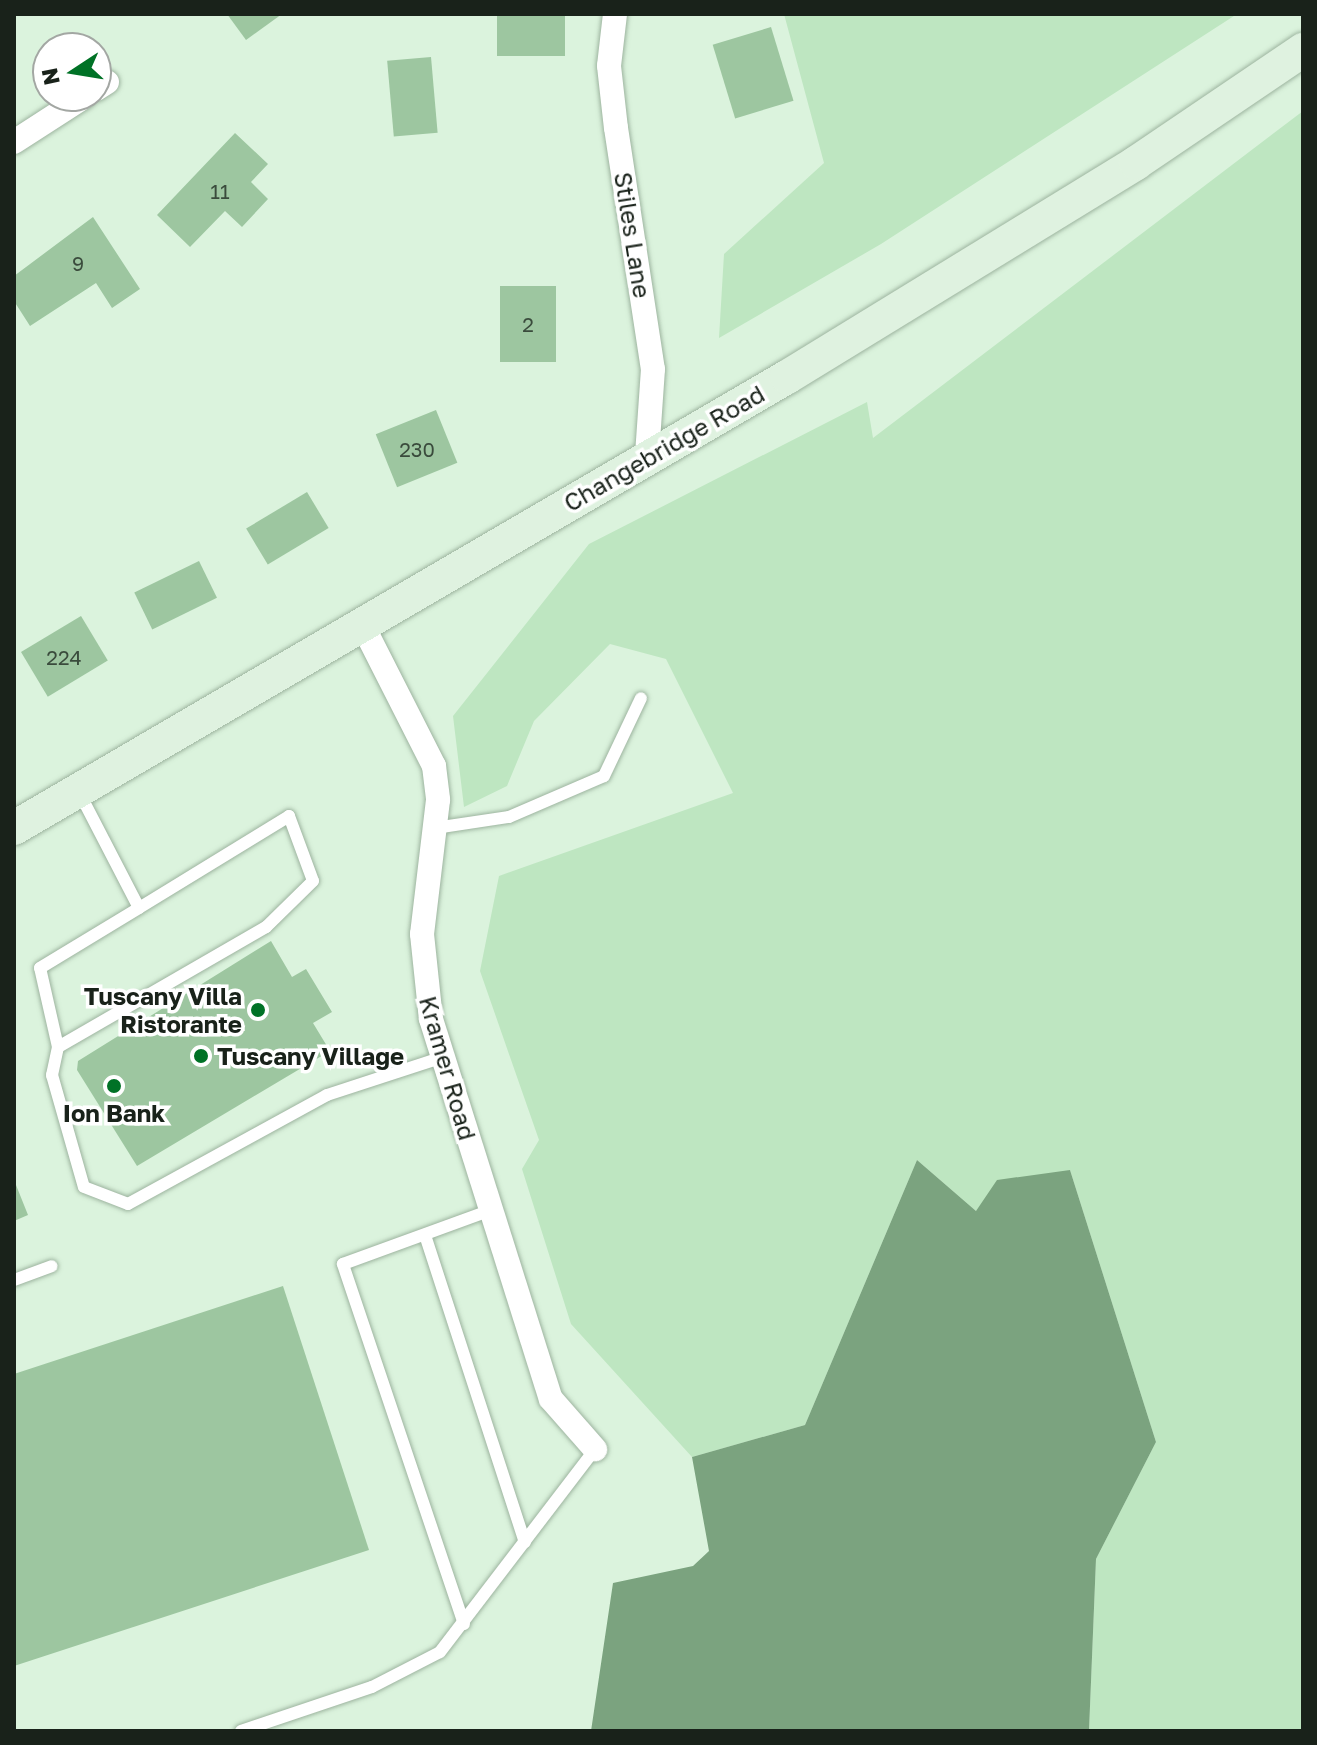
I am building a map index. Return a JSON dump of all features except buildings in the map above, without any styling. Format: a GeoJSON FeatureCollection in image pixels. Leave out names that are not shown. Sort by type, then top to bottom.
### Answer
{"type":"FeatureCollection","features":[{"type":"Feature","properties":{"kind":"main road","name":"Changebridge Road"},"geometry":{"type":"LineString","coordinates":[[14,828],[80,794],[364,628],[1136,163],[1303,50]]}},
{"type":"Feature","properties":{"kind":"street","name":"Stiles Lane"},"geometry":{"type":"LineString","coordinates":[[615,14],[614,113],[653,369],[647,455]]}},
{"type":"Feature","properties":{"kind":"street"},"geometry":{"type":"LineString","coordinates":[[14,142],[60,112]]}},
{"type":"Feature","properties":{"kind":"street","name":"Kramer Road"},"geometry":{"type":"LineString","coordinates":[[364,628],[424,735],[438,800],[422,977],[443,1057],[551,1399],[595,1449]]}},
{"type":"Feature","properties":{"kind":"lane"},"geometry":{"type":"LineString","coordinates":[[435,828],[509,817],[604,776],[641,698]]}},
{"type":"Feature","properties":{"kind":"lane"},"geometry":{"type":"LineString","coordinates":[[80,794],[139,908]]}},
{"type":"Feature","properties":{"kind":"lane"},"geometry":{"type":"LineString","coordinates":[[58,1047],[266,927],[313,881],[289,816],[40,968],[58,1047],[52,1075],[84,1187],[128,1204],[327,1095],[443,1057]]}},
{"type":"Feature","properties":{"kind":"lane"},"geometry":{"type":"LineString","coordinates":[[464,1624],[343,1264],[491,1210]]}},
{"type":"Feature","properties":{"kind":"lane"},"geometry":{"type":"LineString","coordinates":[[425,1235],[525,1542]]}},
{"type":"Feature","properties":{"kind":"lane"},"geometry":{"type":"LineString","coordinates":[[14,1280],[52,1266]]}},
{"type":"Feature","properties":{"kind":"lane"},"geometry":{"type":"LineString","coordinates":[[241,1731],[372,1687],[440,1652],[595,1449]]}},
{"type":"Feature","properties":{"kind":"shaded area"},"geometry":{"type":"Polygon","coordinates":[[[784,14],[1237,14],[881,244],[719,338],[724,254],[824,163],[784,14]]]}},
{"type":"Feature","properties":{"kind":"shaded area"},"geometry":{"type":"Polygon","coordinates":[[[1303,111],[1303,1731],[1089,1731],[1096,1559],[1156,1442],[1070,1170],[976,1211],[917,1160],[805,1425],[692,1457],[571,1324],[522,1169],[539,1140],[480,971],[499,876],[733,793],[666,659],[610,644],[534,721],[507,786],[464,807],[453,716],[589,544],[867,402],[873,438],[1303,111]]]}},
{"type":"Feature","properties":{"kind":"shaded area"},"geometry":{"type":"Polygon","coordinates":[[[917,1160],[976,1211],[997,1180],[1070,1170],[1156,1442],[1096,1559],[1089,1731],[591,1731],[613,1583],[693,1566],[709,1551],[692,1457],[805,1425],[917,1160]]]}},
{"type":"Feature","properties":{"kind":"place","name":"Tuscany Villa Ristorante"},"geometry":{"type":"Point","coordinates":[258,1010]}},
{"type":"Feature","properties":{"kind":"place","name":"Tuscany Village"},"geometry":{"type":"Point","coordinates":[201,1056]}},
{"type":"Feature","properties":{"kind":"place","name":"Ion Bank"},"geometry":{"type":"Point","coordinates":[114,1086]}}]}
